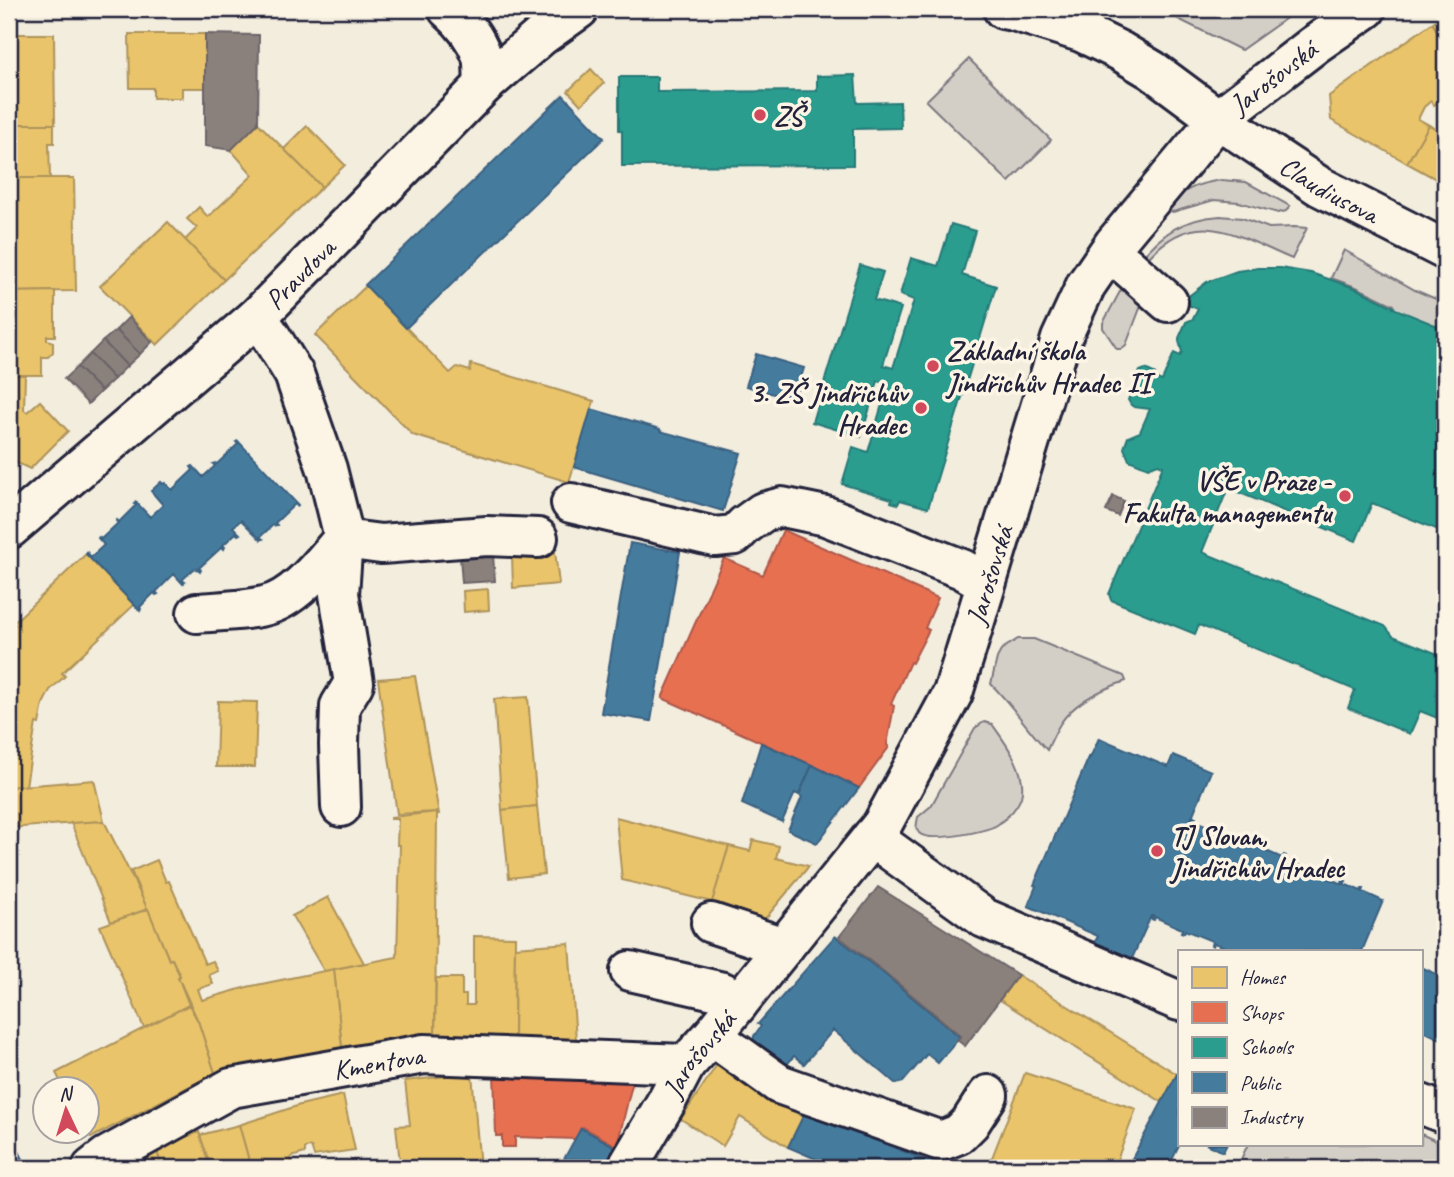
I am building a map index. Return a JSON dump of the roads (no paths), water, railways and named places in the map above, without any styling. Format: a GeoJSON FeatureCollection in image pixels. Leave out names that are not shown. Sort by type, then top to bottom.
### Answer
{"type":"FeatureCollection","features":[{"type":"Feature","properties":{"kind":"street"},"geometry":{"type":"LineString","coordinates":[[448,9],[473,36],[482,58],[484,85]]}},
{"type":"Feature","properties":{"kind":"street","name":"Pravdova"},"geometry":{"type":"LineString","coordinates":[[9,529],[257,317],[484,85],[541,36],[579,9]]}},
{"type":"Feature","properties":{"kind":"street","name":"Claudiusova"},"geometry":{"type":"LineString","coordinates":[[1003,9],[1081,33],[1120,51],[1152,70],[1218,119],[1319,186],[1445,250]]}},
{"type":"Feature","properties":{"kind":"street","name":"Jarošovská"},"geometry":{"type":"LineString","coordinates":[[627,1168],[687,1064],[882,825],[953,693],[1061,339],[1086,285],[1144,206],[1218,119],[1314,45],[1366,9]]}},
{"type":"Feature","properties":{"kind":"street"},"geometry":{"type":"LineString","coordinates":[[1108,254],[1126,265],[1168,302]]}},
{"type":"Feature","properties":{"kind":"street"},"geometry":{"type":"LineString","coordinates":[[257,317],[294,374],[327,469],[343,539],[339,594],[354,682],[340,706],[341,807]]}},
{"type":"Feature","properties":{"kind":"street"},"geometry":{"type":"LineString","coordinates":[[571,503],[715,537],[734,535],[763,512],[782,507],[826,516],[962,569],[986,583]]}},
{"type":"Feature","properties":{"kind":"street"},"geometry":{"type":"LineString","coordinates":[[343,539],[381,544],[487,536],[538,538]]}},
{"type":"Feature","properties":{"kind":"street"},"geometry":{"type":"LineString","coordinates":[[197,613],[266,606],[288,596],[316,571],[343,539]]}},
{"type":"Feature","properties":{"kind":"street"},"geometry":{"type":"LineString","coordinates":[[872,837],[984,918],[1178,1001]]}},
{"type":"Feature","properties":{"kind":"street"},"geometry":{"type":"LineString","coordinates":[[711,923],[784,947]]}},
{"type":"Feature","properties":{"kind":"street"},"geometry":{"type":"LineString","coordinates":[[630,971],[723,992],[738,1004]]}},
{"type":"Feature","properties":{"kind":"street"},"geometry":{"type":"LineString","coordinates":[[712,1035],[779,1084],[941,1141],[959,1134],[970,1123],[988,1095]]}},
{"type":"Feature","properties":{"kind":"street","name":"Kmentova"},"geometry":{"type":"LineString","coordinates":[[92,1168],[106,1157],[231,1088],[424,1054],[687,1064]]}},
{"type":"Feature","properties":{"kind":"street"},"geometry":{"type":"LineString","coordinates":[[1422,1104],[1445,1114]]}},
{"type":"Feature","properties":{"kind":"place","name":"ZŠ"},"geometry":{"type":"Point","coordinates":[760,115]}},
{"type":"Feature","properties":{"kind":"place","name":"Základní škola Jindřichův Hradec II"},"geometry":{"type":"Point","coordinates":[933,366]}},
{"type":"Feature","properties":{"kind":"place","name":"3. ZŠ Jindřichův Hradec"},"geometry":{"type":"Point","coordinates":[921,408]}},
{"type":"Feature","properties":{"kind":"place","name":"VŠE v Praze - Fakulta managementu"},"geometry":{"type":"Point","coordinates":[1345,496]}},
{"type":"Feature","properties":{"kind":"place","name":"TJ Slovan, Jindřichův Hradec"},"geometry":{"type":"Point","coordinates":[1157,851]}}]}
